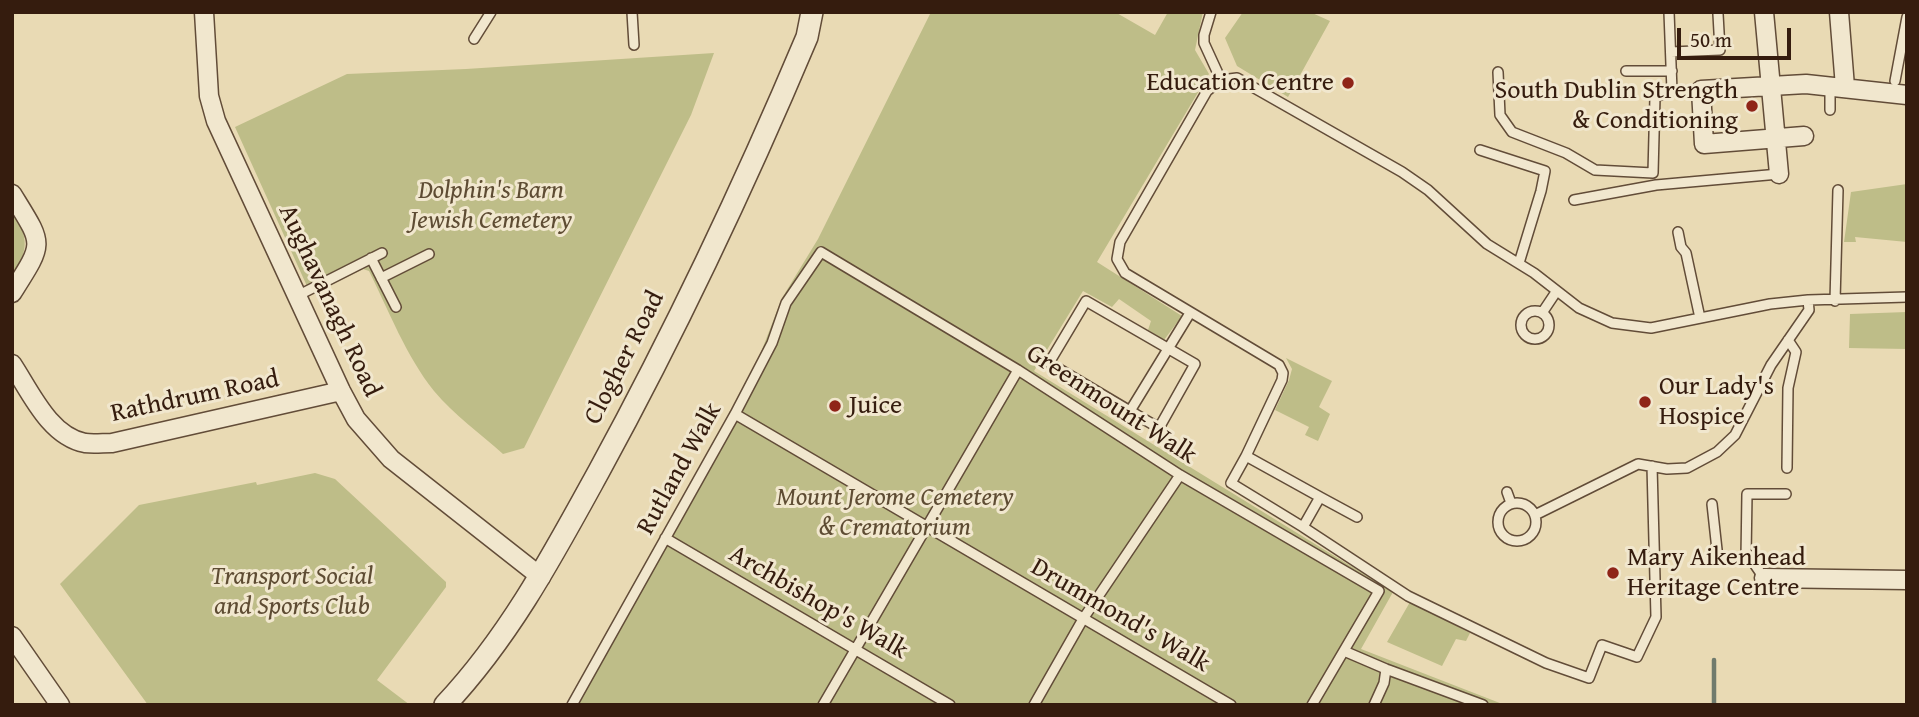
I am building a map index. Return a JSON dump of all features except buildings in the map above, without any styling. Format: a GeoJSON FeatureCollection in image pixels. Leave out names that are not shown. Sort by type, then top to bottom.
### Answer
{"type":"FeatureCollection","features":[{"type":"Feature","properties":{"kind":"street","name":"Aughavanagh Road"},"geometry":{"type":"LineString","coordinates":[[204,12],[209,96],[216,121],[356,419],[391,459],[541,577]]}},
{"type":"Feature","properties":{"kind":"street","name":"Clogher Road"},"geometry":{"type":"LineString","coordinates":[[445,705],[493,647],[541,577],[619,434],[726,219],[807,37],[812,12]]}},
{"type":"Feature","properties":{"kind":"street"},"geometry":{"type":"LineString","coordinates":[[1764,12],[1779,174]]}},
{"type":"Feature","properties":{"kind":"street"},"geometry":{"type":"LineString","coordinates":[[1838,86],[1839,12]]}},
{"type":"Feature","properties":{"kind":"street"},"geometry":{"type":"LineString","coordinates":[[1804,136],[1704,144],[1701,90],[1771,85],[1901,88]]}},
{"type":"Feature","properties":{"kind":"street"},"geometry":{"type":"LineString","coordinates":[[12,194],[37,234],[35,257],[12,293]]}},
{"type":"Feature","properties":{"kind":"street","name":"Rathdrum Road"},"geometry":{"type":"LineString","coordinates":[[12,364],[47,418],[63,433],[83,443],[112,443],[341,391]]}},
{"type":"Feature","properties":{"kind":"street"},"geometry":{"type":"LineString","coordinates":[[1764,578],[1907,580]]}},
{"type":"Feature","properties":{"kind":"street"},"geometry":{"type":"LineString","coordinates":[[12,636],[60,705]]}},
{"type":"Feature","properties":{"kind":"lane"},"geometry":{"type":"LineString","coordinates":[[474,39],[491,12]]}},
{"type":"Feature","properties":{"kind":"lane"},"geometry":{"type":"LineString","coordinates":[[632,12],[634,45]]}},
{"type":"Feature","properties":{"kind":"lane"},"geometry":{"type":"LineString","coordinates":[[1211,12],[1204,43],[1220,80]]}},
{"type":"Feature","properties":{"kind":"lane"},"geometry":{"type":"LineString","coordinates":[[1669,12],[1672,91]]}},
{"type":"Feature","properties":{"kind":"lane"},"geometry":{"type":"LineString","coordinates":[[1671,52],[1720,50],[1718,14]]}},
{"type":"Feature","properties":{"kind":"lane"},"geometry":{"type":"LineString","coordinates":[[1901,88],[1907,17]]}},
{"type":"Feature","properties":{"kind":"lane"},"geometry":{"type":"LineString","coordinates":[[1626,71],[1672,71]]}},
{"type":"Feature","properties":{"kind":"lane"},"geometry":{"type":"LineString","coordinates":[[1498,72],[1500,115],[1511,132],[1566,153],[1595,170],[1653,173],[1655,97],[1672,91],[1701,90]]}},
{"type":"Feature","properties":{"kind":"lane"},"geometry":{"type":"LineString","coordinates":[[1652,466],[1656,617],[1637,657],[1602,645],[1589,678],[1546,663],[1408,596],[1231,483],[1278,391],[1283,373],[1279,365],[1125,273],[1119,265],[1117,253],[1120,242],[1207,91],[1220,80],[1237,78],[1402,172],[1428,190],[1487,244],[1579,308],[1612,323],[1651,328],[1770,304],[1808,300],[1907,298]]}},
{"type":"Feature","properties":{"kind":"lane"},"geometry":{"type":"LineString","coordinates":[[1830,110],[1838,86]]}},
{"type":"Feature","properties":{"kind":"lane"},"geometry":{"type":"LineString","coordinates":[[1480,150],[1545,171],[1519,264]]}},
{"type":"Feature","properties":{"kind":"lane"},"geometry":{"type":"LineString","coordinates":[[1574,200],[1656,185],[1779,174]]}},
{"type":"Feature","properties":{"kind":"lane"},"geometry":{"type":"LineString","coordinates":[[1835,301],[1838,190]]}},
{"type":"Feature","properties":{"kind":"lane"},"geometry":{"type":"LineString","coordinates":[[1678,232],[1681,247],[1686,253],[1700,318]]}},
{"type":"Feature","properties":{"kind":"lane","name":"Greenmount Walk"},"geometry":{"type":"LineString","coordinates":[[821,252],[1018,370],[1180,475],[1379,591],[1344,651]]}},
{"type":"Feature","properties":{"kind":"lane","name":"Rutland Walk"},"geometry":{"type":"LineString","coordinates":[[572,705],[735,415],[772,343],[786,303],[821,252]]}},
{"type":"Feature","properties":{"kind":"lane"},"geometry":{"type":"LineString","coordinates":[[297,296],[382,253]]}},
{"type":"Feature","properties":{"kind":"lane"},"geometry":{"type":"LineString","coordinates":[[381,278],[429,254]]}},
{"type":"Feature","properties":{"kind":"lane"},"geometry":{"type":"LineString","coordinates":[[371,258],[396,307]]}},
{"type":"Feature","properties":{"kind":"lane"},"geometry":{"type":"LineString","coordinates":[[1542,313],[1556,292]]}},
{"type":"Feature","properties":{"kind":"lane"},"geometry":{"type":"LineString","coordinates":[[1535,515],[1638,464],[1667,469],[1687,468],[1717,452],[1735,435],[1771,365],[1809,310],[1808,300]]}},
{"type":"Feature","properties":{"kind":"lane"},"geometry":{"type":"LineString","coordinates":[[1086,301],[1195,364],[1159,428],[1130,411],[1049,363],[1086,301]]}},
{"type":"Feature","properties":{"kind":"lane"},"geometry":{"type":"LineString","coordinates":[[1130,411],[1190,313]]}},
{"type":"Feature","properties":{"kind":"lane"},"geometry":{"type":"LineString","coordinates":[[1787,468],[1788,388],[1796,352],[1788,340]]}},
{"type":"Feature","properties":{"kind":"lane"},"geometry":{"type":"LineString","coordinates":[[823,705],[1018,370]]}},
{"type":"Feature","properties":{"kind":"lane","name":"Drummond's Walk"},"geometry":{"type":"LineString","coordinates":[[735,415],[1231,705]]}},
{"type":"Feature","properties":{"kind":"lane"},"geometry":{"type":"LineString","coordinates":[[1246,456],[1357,517]]}},
{"type":"Feature","properties":{"kind":"lane"},"geometry":{"type":"LineString","coordinates":[[1034,705],[1083,619],[1180,475]]}},
{"type":"Feature","properties":{"kind":"lane"},"geometry":{"type":"LineString","coordinates":[[1507,492],[1511,503]]}},
{"type":"Feature","properties":{"kind":"lane"},"geometry":{"type":"LineString","coordinates":[[1764,578],[1746,557],[1747,494],[1786,494]]}},
{"type":"Feature","properties":{"kind":"lane"},"geometry":{"type":"LineString","coordinates":[[1303,527],[1320,497]]}},
{"type":"Feature","properties":{"kind":"lane"},"geometry":{"type":"LineString","coordinates":[[1511,503],[1525,504],[1535,515],[1533,533],[1522,540],[1511,540],[1500,532],[1498,523],[1502,509],[1511,503]]}},
{"type":"Feature","properties":{"kind":"lane"},"geometry":{"type":"LineString","coordinates":[[1712,504],[1718,559],[1746,557]]}},
{"type":"Feature","properties":{"kind":"lane","name":"Archbishop's Walk"},"geometry":{"type":"LineString","coordinates":[[666,538],[950,705]]}},
{"type":"Feature","properties":{"kind":"lane"},"geometry":{"type":"LineString","coordinates":[[1312,705],[1344,651],[1483,705]]}},
{"type":"Feature","properties":{"kind":"lane"},"geometry":{"type":"LineString","coordinates":[[1374,705],[1384,683],[1386,669]]}},
{"type":"Feature","properties":{"kind":"green space","name":"Mount Jerome Cemetery & Crematorium"},"geometry":{"type":"Polygon","coordinates":[[[931,12],[1115,12],[1155,35],[1168,12],[1203,12],[1195,50],[1209,74],[1097,262],[1182,316],[1164,340],[1148,330],[1151,321],[1119,299],[1112,307],[1083,291],[1034,371],[1393,592],[1361,649],[1505,705],[566,705],[756,365],[782,298],[818,239],[931,12]]]}},
{"type":"Feature","properties":{"kind":"green space"},"geometry":{"type":"Polygon","coordinates":[[[1243,12],[1310,12],[1330,21],[1288,97],[1237,66],[1225,38],[1243,12]]]}},
{"type":"Feature","properties":{"kind":"green space","name":"Dolphin's Barn Jewish Cemetery"},"geometry":{"type":"Polygon","coordinates":[[[714,53],[691,115],[524,448],[503,454],[434,391],[406,348],[369,271],[363,269],[311,295],[235,127],[347,74],[714,53]]]}},
{"type":"Feature","properties":{"kind":"green space"},"geometry":{"type":"Polygon","coordinates":[[[1907,184],[1907,242],[1855,237],[1856,242],[1844,242],[1851,192],[1907,184]]]}},
{"type":"Feature","properties":{"kind":"green space"},"geometry":{"type":"Polygon","coordinates":[[[12,211],[22,229],[25,244],[21,260],[12,277],[12,211]]]}},
{"type":"Feature","properties":{"kind":"green space"},"geometry":{"type":"Polygon","coordinates":[[[1907,312],[1907,349],[1849,348],[1850,314],[1907,312]]]}},
{"type":"Feature","properties":{"kind":"green space"},"geometry":{"type":"Polygon","coordinates":[[[1286,358],[1332,381],[1319,407],[1330,414],[1318,441],[1305,435],[1309,427],[1275,410],[1292,369],[1286,358]]]}},
{"type":"Feature","properties":{"kind":"green space","name":"Transport Social and Sports Club"},"geometry":{"type":"Polygon","coordinates":[[[315,473],[335,479],[446,582],[446,587],[377,680],[410,705],[148,705],[60,584],[139,505],[315,473]]]}},
{"type":"Feature","properties":{"kind":"green space"},"geometry":{"type":"Polygon","coordinates":[[[1410,602],[1470,633],[1466,641],[1456,639],[1442,666],[1387,642],[1410,602]]]}},
{"type":"Feature","properties":{"kind":"waterway"},"geometry":{"type":"LineString","coordinates":[[1714,660],[1714,705]]}},
{"type":"Feature","properties":{"kind":"place","name":"Education Centre"},"geometry":{"type":"Point","coordinates":[1348,83]}},
{"type":"Feature","properties":{"kind":"place","name":"South Dublin Strength & Conditioning"},"geometry":{"type":"Point","coordinates":[1752,106]}},
{"type":"Feature","properties":{"kind":"place","name":"Our Lady's Hospice"},"geometry":{"type":"Point","coordinates":[1645,402]}},
{"type":"Feature","properties":{"kind":"place","name":"Juice"},"geometry":{"type":"Point","coordinates":[835,406]}},
{"type":"Feature","properties":{"kind":"place","name":"Mary Aikenhead Heritage Centre"},"geometry":{"type":"Point","coordinates":[1613,573]}}]}
